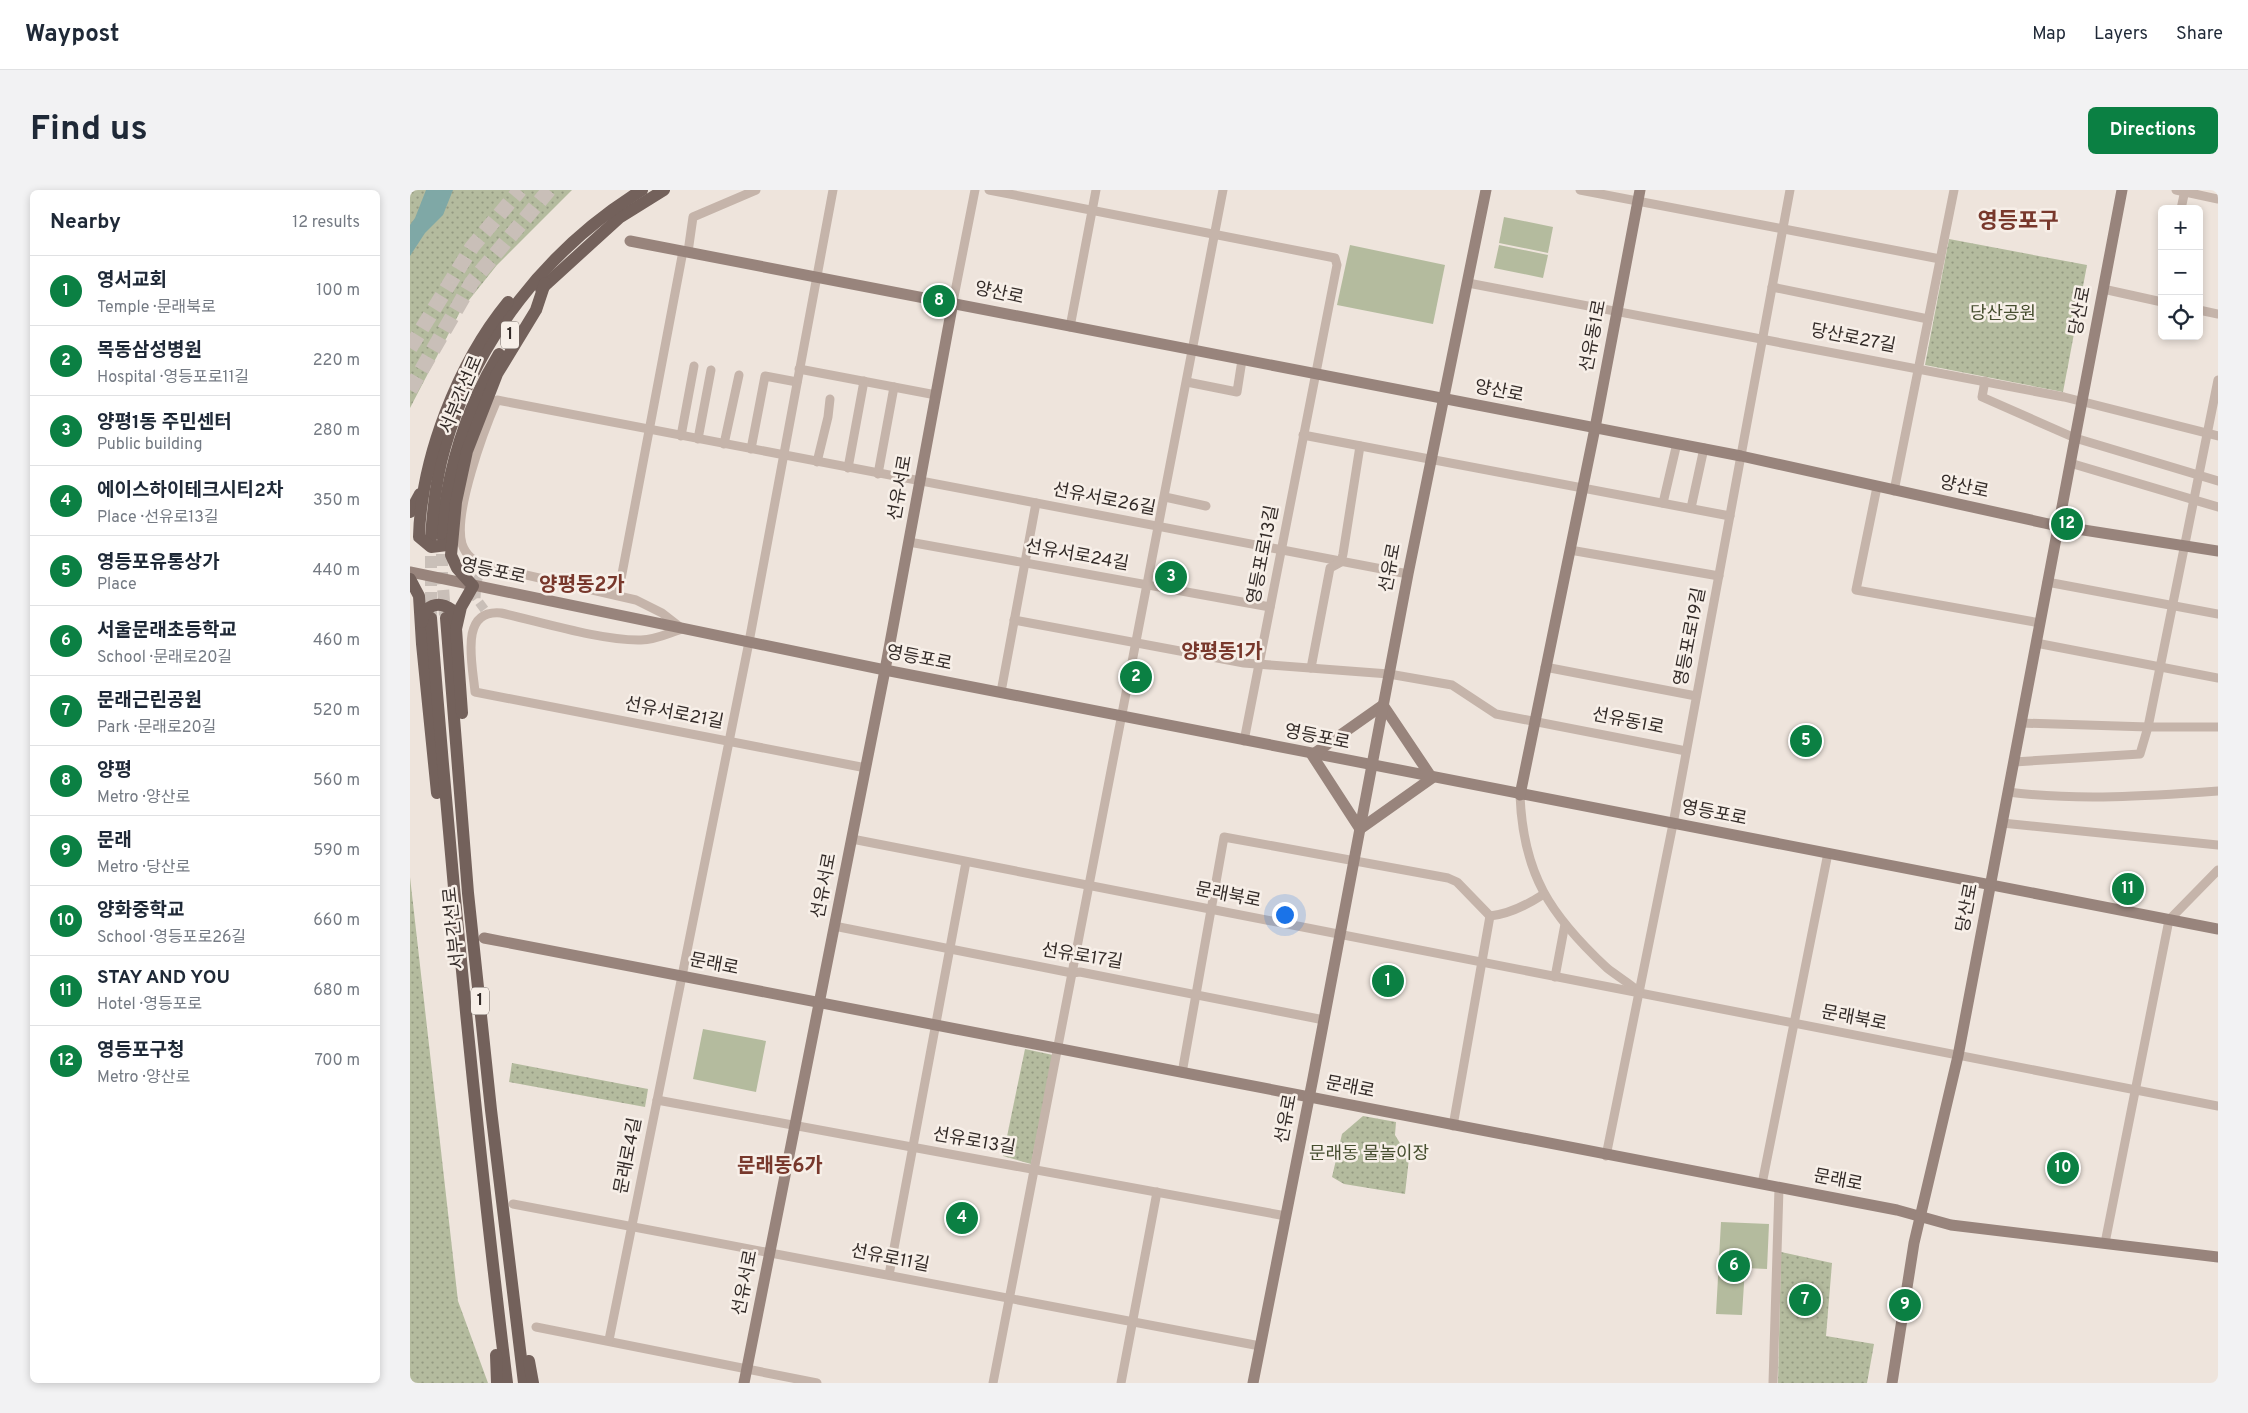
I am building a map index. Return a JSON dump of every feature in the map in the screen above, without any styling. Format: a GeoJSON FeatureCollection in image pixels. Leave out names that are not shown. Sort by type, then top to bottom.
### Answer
{"type":"FeatureCollection","features":[{"type":"Feature","properties":{"kind":"main road","name":"서부간선로"},"geometry":{"type":"LineString","coordinates":[[442,538],[438,476],[445,447],[470,381],[500,326],[541,281],[573,241],[608,211],[642,190]]}},
{"type":"Feature","properties":{"kind":"main road","name":"서부간선로"},"geometry":{"type":"LineString","coordinates":[[541,281],[619,218],[664,190]]}},
{"type":"Feature","properties":{"kind":"main road"},"geometry":{"type":"LineString","coordinates":[[442,538],[447,545],[431,547],[419,537],[419,518],[426,477],[439,432],[455,393],[486,332],[508,301],[529,282],[541,281],[536,310],[497,374],[476,423],[442,538],[452,561],[473,586],[460,607],[456,629]]}},
{"type":"Feature","properties":{"kind":"main road"},"geometry":{"type":"LineString","coordinates":[[410,512],[426,477]]}},
{"type":"Feature","properties":{"kind":"main road"},"geometry":{"type":"LineString","coordinates":[[410,579],[420,596],[421,629],[432,752],[453,894]]}},
{"type":"Feature","properties":{"kind":"main road"},"geometry":{"type":"LineString","coordinates":[[421,629],[424,611],[432,605],[441,604],[452,610],[455,616],[467,782],[468,893]]}},
{"type":"Feature","properties":{"kind":"main road","name":"서부간선로"},"geometry":{"type":"LineString","coordinates":[[431,618],[453,894],[492,1263],[507,1383]]}},
{"type":"Feature","properties":{"kind":"main road","name":"서부간선로"},"geometry":{"type":"LineString","coordinates":[[446,618],[468,893],[491,1110],[524,1383]]}},
{"type":"Feature","properties":{"kind":"main road","name":"1"},"geometry":{"type":"LineString","coordinates":[[510,1261],[533,1383]]}},
{"type":"Feature","properties":{"kind":"main road","name":"1"},"geometry":{"type":"LineString","coordinates":[[492,1263],[497,1383]]}},
{"type":"Feature","properties":{"kind":"street"},"geometry":{"type":"LineString","coordinates":[[682,629],[649,606],[618,595],[649,429],[693,217],[756,190]]}},
{"type":"Feature","properties":{"kind":"street","name":"문래로4길"},"geometry":{"type":"LineString","coordinates":[[609,1340],[749,642],[833,190]]}},
{"type":"Feature","properties":{"kind":"street","name":"선유서로"},"geometry":{"type":"LineString","coordinates":[[744,1383],[885,670],[974,190]]}},
{"type":"Feature","properties":{"kind":"street"},"geometry":{"type":"LineString","coordinates":[[990,190],[1334,258],[1337,265],[1315,374]]}},
{"type":"Feature","properties":{"kind":"street"},"geometry":{"type":"LineString","coordinates":[[1070,327],[1096,190]]}},
{"type":"Feature","properties":{"kind":"street"},"geometry":{"type":"LineString","coordinates":[[993,1383],[1223,190]]}},
{"type":"Feature","properties":{"kind":"street","name":"선유로"},"geometry":{"type":"LineString","coordinates":[[1253,1383],[1310,1098],[1408,574],[1486,190]]}},
{"type":"Feature","properties":{"kind":"street"},"geometry":{"type":"LineString","coordinates":[[1580,190],[1638,196],[1783,228],[1940,259]]}},
{"type":"Feature","properties":{"kind":"street","name":"영등포로19길"},"geometry":{"type":"LineString","coordinates":[[1606,1156],[1686,751],[1790,190]]}},
{"type":"Feature","properties":{"kind":"street"},"geometry":{"type":"LineString","coordinates":[[1894,491],[1954,190]]}},
{"type":"Feature","properties":{"kind":"street","name":"당산로"},"geometry":{"type":"LineString","coordinates":[[1892,1383],[1920,1216],[1958,1056],[2122,190]]}},
{"type":"Feature","properties":{"kind":"street"},"geometry":{"type":"LineString","coordinates":[[2181,205],[2182,191],[2217,196]]}},
{"type":"Feature","properties":{"kind":"street","name":"선유동1로"},"geometry":{"type":"LineString","coordinates":[[1520,795],[1595,428],[1638,196]]}},
{"type":"Feature","properties":{"kind":"street","name":"양산로"},"geometry":{"type":"LineString","coordinates":[[630,241],[1704,448],[2058,526],[2218,550]]}},
{"type":"Feature","properties":{"kind":"street"},"geometry":{"type":"LineString","coordinates":[[1468,283],[1617,310]]}},
{"type":"Feature","properties":{"kind":"street"},"geometry":{"type":"LineString","coordinates":[[1772,287],[1928,319]]}},
{"type":"Feature","properties":{"kind":"street"},"geometry":{"type":"LineString","coordinates":[[2103,289],[2158,300]]}},
{"type":"Feature","properties":{"kind":"street","name":"당산로27길"},"geometry":{"type":"LineString","coordinates":[[1617,310],[2082,400],[2218,436]]}},
{"type":"Feature","properties":{"kind":"street"},"geometry":{"type":"LineString","coordinates":[[2203,311],[2218,314]]}},
{"type":"Feature","properties":{"kind":"street"},"geometry":{"type":"LineString","coordinates":[[1187,382],[1237,392],[1242,360]]}},
{"type":"Feature","properties":{"kind":"street"},"geometry":{"type":"LineString","coordinates":[[681,436],[694,366]]}},
{"type":"Feature","properties":{"kind":"street"},"geometry":{"type":"LineString","coordinates":[[799,369],[936,395]]}},
{"type":"Feature","properties":{"kind":"street"},"geometry":{"type":"LineString","coordinates":[[698,439],[711,370]]}},
{"type":"Feature","properties":{"kind":"street","name":"영등포로13길"},"geometry":{"type":"LineString","coordinates":[[1244,741],[1315,374]]}},
{"type":"Feature","properties":{"kind":"street"},"geometry":{"type":"LineString","coordinates":[[724,444],[739,375]]}},
{"type":"Feature","properties":{"kind":"street"},"geometry":{"type":"LineString","coordinates":[[751,449],[765,376],[797,382]]}},
{"type":"Feature","properties":{"kind":"street"},"geometry":{"type":"LineString","coordinates":[[2014,762],[2138,755],[2148,727],[2171,605],[2218,380]]}},
{"type":"Feature","properties":{"kind":"street"},"geometry":{"type":"LineString","coordinates":[[848,468],[864,381]]}},
{"type":"Feature","properties":{"kind":"street"},"geometry":{"type":"LineString","coordinates":[[1985,381],[1982,397],[2075,438],[2218,481]]}},
{"type":"Feature","properties":{"kind":"street"},"geometry":{"type":"LineString","coordinates":[[878,474],[894,387]]}},
{"type":"Feature","properties":{"kind":"street"},"geometry":{"type":"LineString","coordinates":[[817,462],[828,417],[830,399]]}},
{"type":"Feature","properties":{"kind":"street","name":"선유서로26길"},"geometry":{"type":"LineString","coordinates":[[618,595],[487,566],[478,563],[470,557],[462,544],[464,506],[481,436],[497,400],[1408,574]]}},
{"type":"Feature","properties":{"kind":"street"},"geometry":{"type":"LineString","coordinates":[[1303,435],[1730,516]]}},
{"type":"Feature","properties":{"kind":"street"},"geometry":{"type":"LineString","coordinates":[[1663,503],[1677,444]]}},
{"type":"Feature","properties":{"kind":"street"},"geometry":{"type":"LineString","coordinates":[[1311,668],[1330,568],[1341,562],[1360,446]]}},
{"type":"Feature","properties":{"kind":"street"},"geometry":{"type":"LineString","coordinates":[[1691,508],[1704,448]]}},
{"type":"Feature","properties":{"kind":"street"},"geometry":{"type":"LineString","coordinates":[[2070,463],[2218,507]]}},
{"type":"Feature","properties":{"kind":"street"},"geometry":{"type":"LineString","coordinates":[[1877,487],[1856,590],[2040,623]]}},
{"type":"Feature","properties":{"kind":"street"},"geometry":{"type":"LineString","coordinates":[[1165,497],[1206,506]]}},
{"type":"Feature","properties":{"kind":"street"},"geometry":{"type":"LineString","coordinates":[[1001,692],[1036,503]]}},
{"type":"Feature","properties":{"kind":"street","name":"선유서로24길"},"geometry":{"type":"LineString","coordinates":[[909,542],[1025,564],[1029,562],[1270,607]]}},
{"type":"Feature","properties":{"kind":"street"},"geometry":{"type":"LineString","coordinates":[[1570,550],[1718,576]]}},
{"type":"Feature","properties":{"kind":"street","name":"영등포로"},"geometry":{"type":"LineString","coordinates":[[410,572],[682,629],[1312,755],[2218,929]]}},
{"type":"Feature","properties":{"kind":"street"},"geometry":{"type":"LineString","coordinates":[[2048,582],[2218,614]]}},
{"type":"Feature","properties":{"kind":"street","name":"선유서로21길"},"geometry":{"type":"LineString","coordinates":[[682,629],[654,639],[641,640],[603,636],[501,613],[488,613],[476,622],[470,635],[475,692],[866,768]]}},
{"type":"Feature","properties":{"kind":"street"},"geometry":{"type":"LineString","coordinates":[[1014,620],[1206,657],[1259,664],[1389,674],[1452,685],[1490,712],[1535,722]]}},
{"type":"Feature","properties":{"kind":"street"},"geometry":{"type":"LineString","coordinates":[[2036,643],[2218,678]]}},
{"type":"Feature","properties":{"kind":"street"},"geometry":{"type":"LineString","coordinates":[[1545,667],[1696,696]]}},
{"type":"Feature","properties":{"kind":"street"},"geometry":{"type":"LineString","coordinates":[[1383,705],[1432,778],[1360,829],[1312,755],[1383,705]]}},
{"type":"Feature","properties":{"kind":"street","name":"선유동1로"},"geometry":{"type":"LineString","coordinates":[[1535,722],[1686,751]]}},
{"type":"Feature","properties":{"kind":"street"},"geometry":{"type":"LineString","coordinates":[[2021,723],[2218,727]]}},
{"type":"Feature","properties":{"kind":"street"},"geometry":{"type":"LineString","coordinates":[[2008,792],[2044,797],[2218,791]]}},
{"type":"Feature","properties":{"kind":"street"},"geometry":{"type":"LineString","coordinates":[[1520,795],[1523,835],[1534,874],[1544,894],[1585,948],[1620,980],[1637,990],[1638,993]]}},
{"type":"Feature","properties":{"kind":"street"},"geometry":{"type":"LineString","coordinates":[[2002,824],[2218,845]]}},
{"type":"Feature","properties":{"kind":"street"},"geometry":{"type":"LineString","coordinates":[[1182,1073],[1224,837],[1448,878],[1457,882],[1490,916]]}},
{"type":"Feature","properties":{"kind":"street","name":"문래북로"},"geometry":{"type":"LineString","coordinates":[[852,839],[2218,1106]]}},
{"type":"Feature","properties":{"kind":"street"},"geometry":{"type":"LineString","coordinates":[[1762,1184],[1828,853]]}},
{"type":"Feature","properties":{"kind":"street"},"geometry":{"type":"LineString","coordinates":[[889,1275],[951,951],[966,862]]}},
{"type":"Feature","properties":{"kind":"street"},"geometry":{"type":"LineString","coordinates":[[2105,1243],[2169,920],[2218,870]]}},
{"type":"Feature","properties":{"kind":"street"},"geometry":{"type":"LineString","coordinates":[[1490,916],[1499,915],[1525,906],[1544,894]]}},
{"type":"Feature","properties":{"kind":"street"},"geometry":{"type":"LineString","coordinates":[[1453,1126],[1490,916]]}},
{"type":"Feature","properties":{"kind":"street"},"geometry":{"type":"LineString","coordinates":[[1555,977],[1565,924]]}},
{"type":"Feature","properties":{"kind":"street","name":"선유로17길"},"geometry":{"type":"LineString","coordinates":[[834,926],[951,951],[1072,973],[1080,972],[1324,1020]]}},
{"type":"Feature","properties":{"kind":"street","name":"문래로"},"geometry":{"type":"LineString","coordinates":[[484,938],[1606,1156],[1762,1184],[1920,1216],[1951,1225],[2218,1257]]}},
{"type":"Feature","properties":{"kind":"street","name":"선유로13길"},"geometry":{"type":"LineString","coordinates":[[657,1100],[1286,1216]]}},
{"type":"Feature","properties":{"kind":"street"},"geometry":{"type":"LineString","coordinates":[[1773,1383],[1779,1188]]}},
{"type":"Feature","properties":{"kind":"street"},"geometry":{"type":"LineString","coordinates":[[1121,1383],[1156,1192]]}},
{"type":"Feature","properties":{"kind":"street","name":"선유로11길"},"geometry":{"type":"LineString","coordinates":[[513,1204],[1260,1346]]}},
{"type":"Feature","properties":{"kind":"street"},"geometry":{"type":"LineString","coordinates":[[536,1327],[609,1340],[817,1383]]}},
{"type":"Feature","properties":{"kind":"green space"},"geometry":{"type":"Polygon","coordinates":[[[410,190],[572,190],[497,265],[461,310],[410,408],[410,190]]]}},
{"type":"Feature","properties":{"kind":"green space"},"geometry":{"type":"Polygon","coordinates":[[[1504,217],[1553,227],[1548,253],[1499,243],[1504,217]]]}},
{"type":"Feature","properties":{"kind":"green space","name":"당산공원"},"geometry":{"type":"Polygon","coordinates":[[[1949,239],[2087,265],[2063,392],[1925,365],[1949,239]]]}},
{"type":"Feature","properties":{"kind":"green space"},"geometry":{"type":"Polygon","coordinates":[[[1350,245],[1445,265],[1433,324],[1337,305],[1350,245]]]}},
{"type":"Feature","properties":{"kind":"green space"},"geometry":{"type":"Polygon","coordinates":[[[1499,245],[1548,255],[1543,278],[1494,268],[1499,245]]]}},
{"type":"Feature","properties":{"kind":"green space"},"geometry":{"type":"Polygon","coordinates":[[[410,877],[458,1301],[488,1383],[410,1383],[410,877]]]}},
{"type":"Feature","properties":{"kind":"green space"},"geometry":{"type":"Polygon","coordinates":[[[703,1029],[766,1041],[756,1092],[693,1079],[703,1029]]]}},
{"type":"Feature","properties":{"kind":"green space"},"geometry":{"type":"Polygon","coordinates":[[[1025,1049],[1053,1055],[1031,1164],[1003,1156],[1025,1049]]]}},
{"type":"Feature","properties":{"kind":"green space"},"geometry":{"type":"Polygon","coordinates":[[[512,1063],[648,1089],[645,1107],[509,1082],[512,1063]]]}},
{"type":"Feature","properties":{"kind":"green space","name":"문래동 물놀이장"},"geometry":{"type":"Polygon","coordinates":[[[1363,1116],[1396,1122],[1395,1135],[1409,1158],[1405,1194],[1344,1184],[1332,1177],[1342,1134],[1363,1116]]]}},
{"type":"Feature","properties":{"kind":"green space"},"geometry":{"type":"Polygon","coordinates":[[[1721,1222],[1769,1224],[1767,1269],[1745,1268],[1742,1315],[1716,1314],[1721,1222]]]}},
{"type":"Feature","properties":{"kind":"green space"},"geometry":{"type":"Polygon","coordinates":[[[1781,1252],[1832,1263],[1826,1336],[1874,1344],[1867,1383],[1778,1383],[1781,1252]]]}},
{"type":"Feature","properties":{"kind":"water"},"geometry":{"type":"Polygon","coordinates":[[[426,190],[453,190],[443,215],[425,233],[410,256],[410,225],[415,218],[426,190]]]}},
{"type":"Feature","properties":{"kind":"tunnel"},"geometry":{"type":"LineString","coordinates":[[410,348],[472,247],[520,190]]}},
{"type":"Feature","properties":{"kind":"tunnel"},"geometry":{"type":"LineString","coordinates":[[410,390],[472,282],[549,190]]}},
{"type":"Feature","properties":{"kind":"tunnel"},"geometry":{"type":"LineString","coordinates":[[442,536],[445,615]]}},
{"type":"Feature","properties":{"kind":"tunnel"},"geometry":{"type":"LineString","coordinates":[[431,538],[431,618]]}},
{"type":"Feature","properties":{"kind":"tunnel"},"geometry":{"type":"LineString","coordinates":[[487,566],[477,580],[476,598],[487,613]]}},
{"type":"Feature","properties":{"kind":"place","name":"양평"},"geometry":{"type":"Point","coordinates":[939,301]}},
{"type":"Feature","properties":{"kind":"place","name":"영등포구청"},"geometry":{"type":"Point","coordinates":[2067,524]}},
{"type":"Feature","properties":{"kind":"place","name":"양평1동 주민센터"},"geometry":{"type":"Point","coordinates":[1171,577]}},
{"type":"Feature","properties":{"kind":"place","name":"목동삼성병원"},"geometry":{"type":"Point","coordinates":[1136,677]}},
{"type":"Feature","properties":{"kind":"place","name":"영등포유통상가"},"geometry":{"type":"Point","coordinates":[1806,741]}},
{"type":"Feature","properties":{"kind":"place","name":"STAY AND YOU"},"geometry":{"type":"Point","coordinates":[2128,889]}},
{"type":"Feature","properties":{"kind":"place","name":"영서교회"},"geometry":{"type":"Point","coordinates":[1388,981]}},
{"type":"Feature","properties":{"kind":"place","name":"양화중학교"},"geometry":{"type":"Point","coordinates":[2063,1168]}},
{"type":"Feature","properties":{"kind":"place","name":"에이스하이테크시티2차"},"geometry":{"type":"Point","coordinates":[962,1218]}},
{"type":"Feature","properties":{"kind":"place","name":"서울문래초등학교"},"geometry":{"type":"Point","coordinates":[1734,1266]}},
{"type":"Feature","properties":{"kind":"place","name":"문래근린공원"},"geometry":{"type":"Point","coordinates":[1805,1300]}},
{"type":"Feature","properties":{"kind":"place","name":"문래"},"geometry":{"type":"Point","coordinates":[1905,1305]}},
{"type":"Feature","properties":{"kind":"district","name":"영등포구"},"geometry":{"type":"Point","coordinates":[2018,222]}},
{"type":"Feature","properties":{"kind":"district","name":"양평동2가"},"geometry":{"type":"Point","coordinates":[582,586]}},
{"type":"Feature","properties":{"kind":"district","name":"양평동1가"},"geometry":{"type":"Point","coordinates":[1222,653]}},
{"type":"Feature","properties":{"kind":"district","name":"문래동6가"},"geometry":{"type":"Point","coordinates":[780,1167]}}]}
